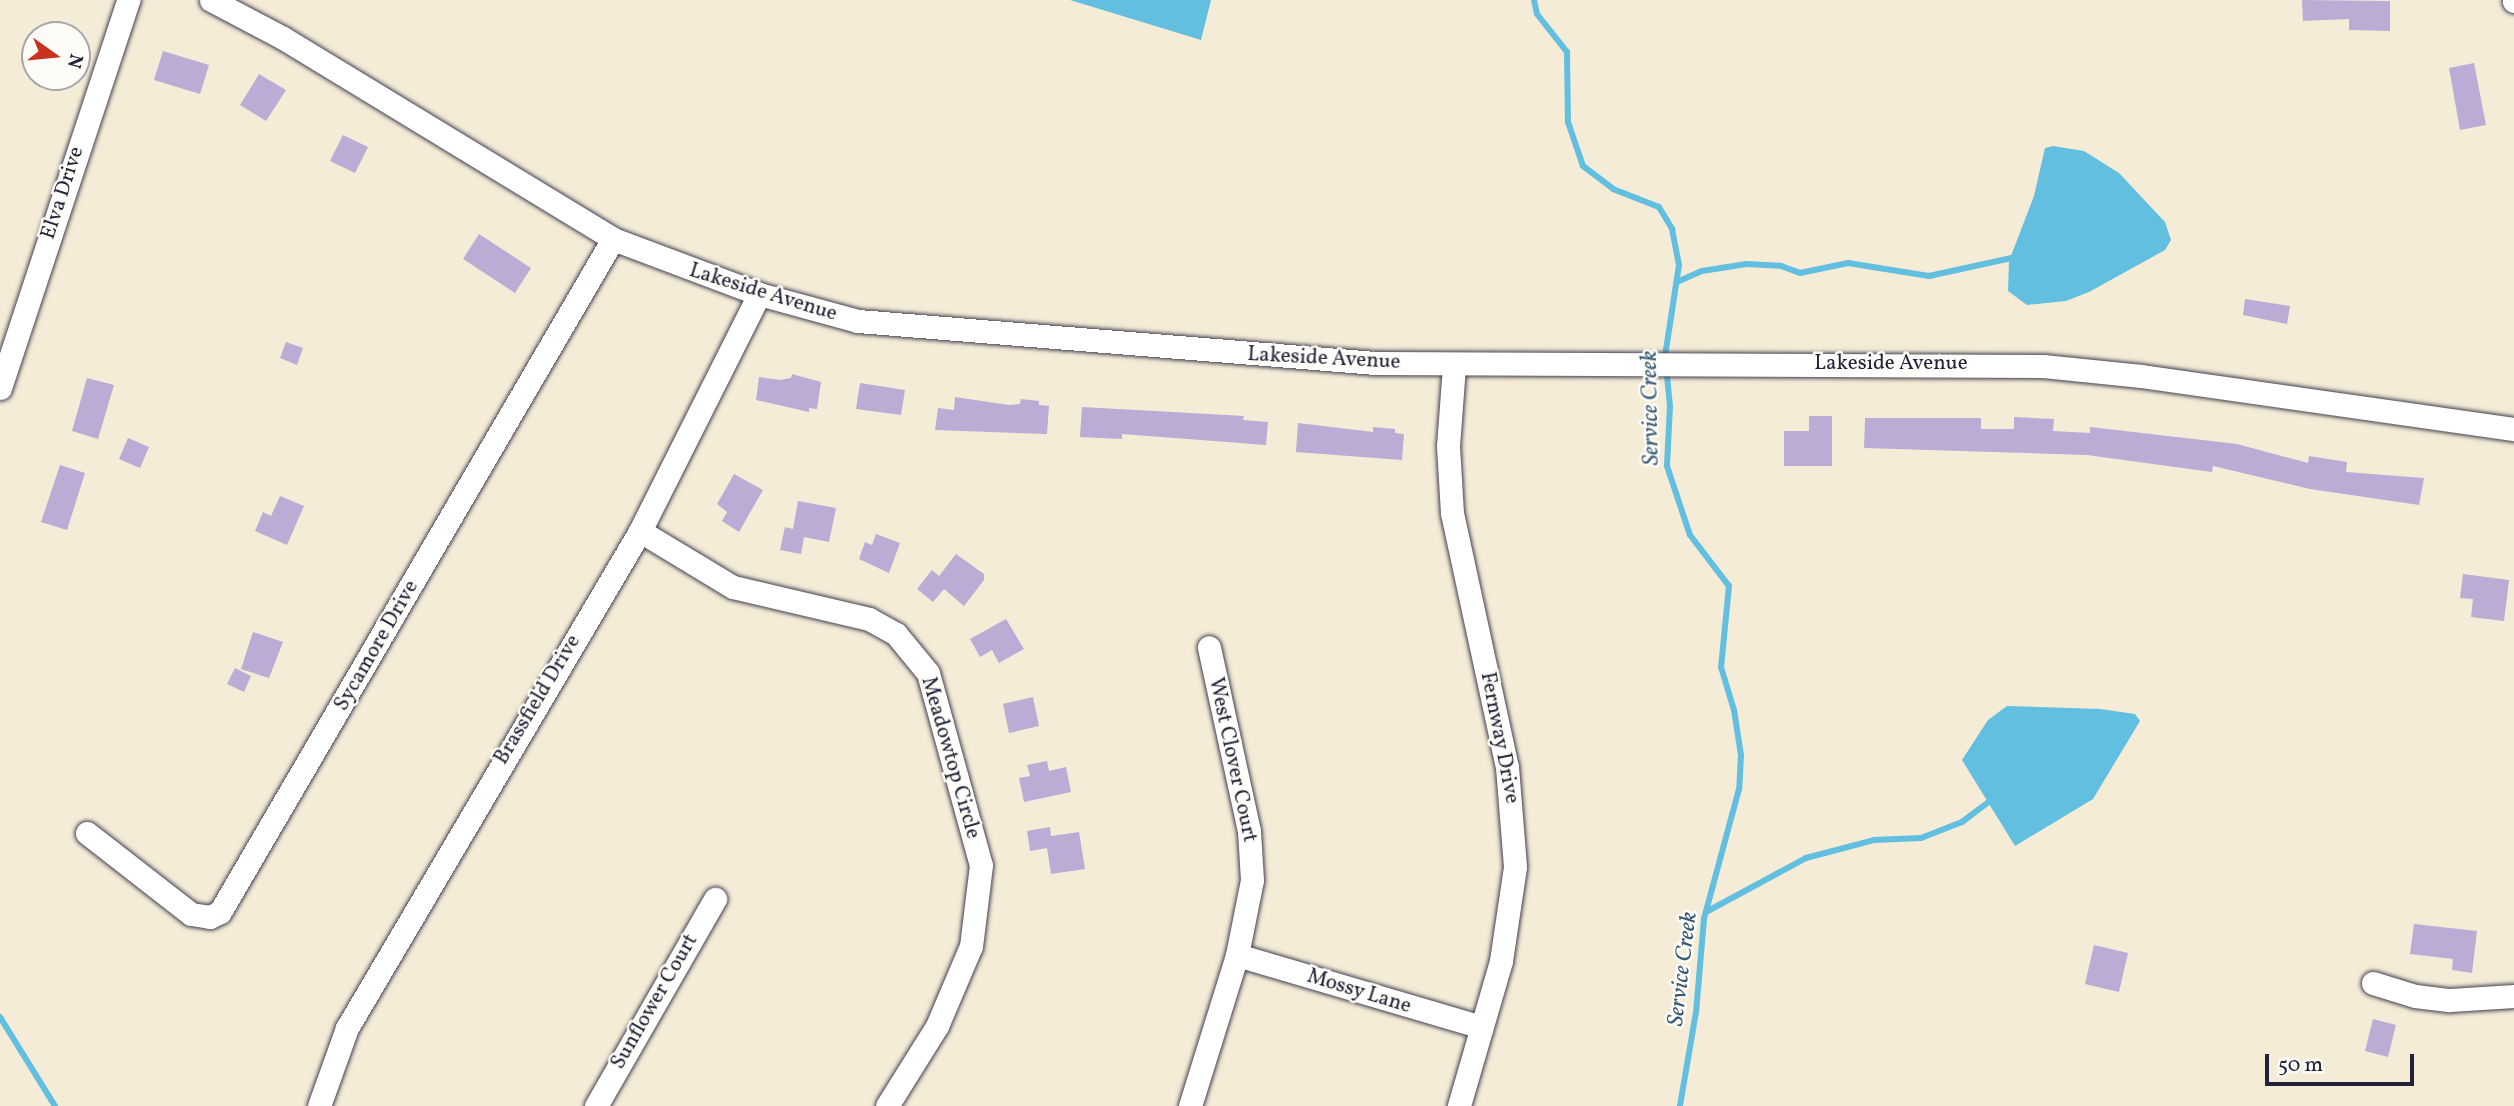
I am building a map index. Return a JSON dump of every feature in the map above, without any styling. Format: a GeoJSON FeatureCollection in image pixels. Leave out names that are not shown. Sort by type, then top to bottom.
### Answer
{"type":"FeatureCollection","features":[{"type":"Feature","properties":{"kind":"street","name":"Elva Drive"},"geometry":{"type":"LineString","coordinates":[[0,387],[128,0]]}},
{"type":"Feature","properties":{"kind":"street","name":"Lakeside Avenue"},"geometry":{"type":"LineString","coordinates":[[211,0],[283,38],[613,239],[759,295],[824,314],[929,330],[1454,366],[2043,366],[2141,376],[2514,429]]}},
{"type":"Feature","properties":{"kind":"street","name":"Sycamore Drive"},"geometry":{"type":"LineString","coordinates":[[87,833],[191,914],[210,917],[220,912],[613,239]]}},
{"type":"Feature","properties":{"kind":"street","name":"Brassfield Drive"},"geometry":{"type":"LineString","coordinates":[[319,1106],[347,1028],[640,531],[759,295]]}},
{"type":"Feature","properties":{"kind":"street","name":"Fernway Drive"},"geometry":{"type":"LineString","coordinates":[[1454,366],[1448,446],[1452,513],[1507,768],[1514,817],[1510,917],[1459,1106]]}},
{"type":"Feature","properties":{"kind":"street","name":"Meadowtop Circle"},"geometry":{"type":"LineString","coordinates":[[640,531],[733,586],[869,619],[896,634],[928,673],[981,865],[971,946],[937,1026],[887,1106]]}},
{"type":"Feature","properties":{"kind":"street","name":"West Clover Court"},"geometry":{"type":"LineString","coordinates":[[1190,1106],[1237,955],[1252,880],[1251,844],[1209,647]]}},
{"type":"Feature","properties":{"kind":"street","name":"Sunflower Court"},"geometry":{"type":"LineString","coordinates":[[596,1106],[715,899]]}},
{"type":"Feature","properties":{"kind":"street","name":"Mossy Lane"},"geometry":{"type":"LineString","coordinates":[[1237,955],[1482,1027]]}},
{"type":"Feature","properties":{"kind":"street"},"geometry":{"type":"LineString","coordinates":[[2373,983],[2415,996],[2449,1000],[2514,996]]}},
{"type":"Feature","properties":{"kind":"water"},"geometry":{"type":"Polygon","coordinates":[[[1070,0],[1211,0],[1201,40],[1070,0]]]}},
{"type":"Feature","properties":{"kind":"water"},"geometry":{"type":"Polygon","coordinates":[[[2053,146],[2084,151],[2119,173],[2165,222],[2171,240],[2165,250],[2089,292],[2066,301],[2027,305],[2008,291],[2009,261],[2034,196],[2045,148],[2053,146]]]}},
{"type":"Feature","properties":{"kind":"water"},"geometry":{"type":"Polygon","coordinates":[[[2007,706],[2100,709],[2135,714],[2140,721],[2093,799],[2015,846],[1962,760],[1988,720],[2007,706]]]}},
{"type":"Feature","properties":{"kind":"building"},"geometry":{"type":"Polygon","coordinates":[[[2302,0],[2390,1],[2390,31],[2349,30],[2349,19],[2303,21],[2302,0]]]}},
{"type":"Feature","properties":{"kind":"building"},"geometry":{"type":"Polygon","coordinates":[[[163,51],[209,65],[200,94],[154,80],[163,51]]]}},
{"type":"Feature","properties":{"kind":"building"},"geometry":{"type":"Polygon","coordinates":[[[2474,63],[2486,125],[2460,130],[2449,68],[2474,63]]]}},
{"type":"Feature","properties":{"kind":"building"},"geometry":{"type":"Polygon","coordinates":[[[259,74],[286,90],[266,121],[240,105],[259,74]]]}},
{"type":"Feature","properties":{"kind":"building"},"geometry":{"type":"Polygon","coordinates":[[[343,135],[368,147],[355,173],[330,161],[343,135]]]}},
{"type":"Feature","properties":{"kind":"building"},"geometry":{"type":"Polygon","coordinates":[[[479,234],[531,268],[515,293],[463,259],[479,234]]]}},
{"type":"Feature","properties":{"kind":"building"},"geometry":{"type":"Polygon","coordinates":[[[2245,299],[2290,306],[2287,324],[2243,315],[2245,299]]]}},
{"type":"Feature","properties":{"kind":"building"},"geometry":{"type":"Polygon","coordinates":[[[286,342],[303,348],[297,365],[280,358],[286,342]]]}},
{"type":"Feature","properties":{"kind":"building"},"geometry":{"type":"Polygon","coordinates":[[[792,374],[821,382],[817,409],[809,408],[809,412],[756,400],[759,377],[780,380],[791,378],[792,374]]]}},
{"type":"Feature","properties":{"kind":"building"},"geometry":{"type":"Polygon","coordinates":[[[87,378],[114,385],[98,439],[72,431],[87,378]]]}},
{"type":"Feature","properties":{"kind":"building"},"geometry":{"type":"Polygon","coordinates":[[[860,383],[905,390],[901,415],[856,409],[860,383]]]}},
{"type":"Feature","properties":{"kind":"building"},"geometry":{"type":"Polygon","coordinates":[[[955,397],[1009,405],[1020,404],[1021,399],[1039,401],[1039,405],[1049,406],[1047,434],[935,430],[938,408],[954,410],[955,397]]]}},
{"type":"Feature","properties":{"kind":"building"},"geometry":{"type":"Polygon","coordinates":[[[1082,407],[1244,416],[1243,420],[1268,422],[1266,445],[1122,434],[1122,439],[1080,437],[1082,407]]]}},
{"type":"Feature","properties":{"kind":"building"},"geometry":{"type":"Polygon","coordinates":[[[1809,416],[1832,416],[1832,466],[1784,466],[1784,431],[1809,431],[1809,416]]]}},
{"type":"Feature","properties":{"kind":"building"},"geometry":{"type":"Polygon","coordinates":[[[2014,417],[2054,419],[2053,431],[2090,433],[2090,427],[2237,444],[2308,463],[2309,456],[2347,462],[2346,472],[2424,478],[2419,505],[2310,489],[2213,466],[2212,472],[2087,455],[1864,448],[1865,418],[1981,418],[1981,429],[2014,429],[2014,417]]]}},
{"type":"Feature","properties":{"kind":"building"},"geometry":{"type":"Polygon","coordinates":[[[1298,423],[1373,432],[1373,427],[1395,429],[1395,433],[1404,434],[1402,460],[1296,452],[1298,423]]]}},
{"type":"Feature","properties":{"kind":"building"},"geometry":{"type":"Polygon","coordinates":[[[128,438],[149,447],[140,468],[119,459],[128,438]]]}},
{"type":"Feature","properties":{"kind":"building"},"geometry":{"type":"Polygon","coordinates":[[[60,465],[85,473],[67,530],[41,522],[60,465]]]}},
{"type":"Feature","properties":{"kind":"building"},"geometry":{"type":"Polygon","coordinates":[[[734,474],[763,490],[739,532],[722,521],[727,512],[717,504],[734,474]]]}},
{"type":"Feature","properties":{"kind":"building"},"geometry":{"type":"Polygon","coordinates":[[[280,496],[304,506],[287,545],[255,531],[263,512],[271,516],[280,496]]]}},
{"type":"Feature","properties":{"kind":"building"},"geometry":{"type":"Polygon","coordinates":[[[798,501],[836,508],[829,542],[804,537],[801,554],[780,550],[785,527],[793,529],[798,501]]]}},
{"type":"Feature","properties":{"kind":"building"},"geometry":{"type":"Polygon","coordinates":[[[876,534],[900,543],[889,573],[859,559],[865,542],[872,545],[876,534]]]}},
{"type":"Feature","properties":{"kind":"building"},"geometry":{"type":"Polygon","coordinates":[[[956,554],[984,574],[984,580],[964,606],[944,589],[933,602],[917,589],[932,570],[939,576],[956,554]]]}},
{"type":"Feature","properties":{"kind":"building"},"geometry":{"type":"Polygon","coordinates":[[[2463,574],[2509,580],[2504,621],[2471,617],[2473,599],[2460,598],[2463,574]]]}},
{"type":"Feature","properties":{"kind":"building"},"geometry":{"type":"Polygon","coordinates":[[[1006,619],[1024,649],[999,663],[992,650],[980,657],[970,639],[1006,619]]]}},
{"type":"Feature","properties":{"kind":"building"},"geometry":{"type":"Polygon","coordinates":[[[253,632],[283,642],[269,678],[241,669],[253,632]]]}},
{"type":"Feature","properties":{"kind":"building"},"geometry":{"type":"Polygon","coordinates":[[[235,668],[251,676],[244,692],[227,684],[235,668]]]}},
{"type":"Feature","properties":{"kind":"building"},"geometry":{"type":"Polygon","coordinates":[[[1033,697],[1039,726],[1009,733],[1003,704],[1033,697]]]}},
{"type":"Feature","properties":{"kind":"building"},"geometry":{"type":"Polygon","coordinates":[[[1047,761],[1049,771],[1066,767],[1071,792],[1024,802],[1019,778],[1030,776],[1027,765],[1047,761]]]}},
{"type":"Feature","properties":{"kind":"building"},"geometry":{"type":"Polygon","coordinates":[[[1050,827],[1051,836],[1079,832],[1085,869],[1051,874],[1047,848],[1030,851],[1027,831],[1050,827]]]}},
{"type":"Feature","properties":{"kind":"building"},"geometry":{"type":"Polygon","coordinates":[[[2414,924],[2477,931],[2472,973],[2452,970],[2453,959],[2410,954],[2414,924]]]}},
{"type":"Feature","properties":{"kind":"building"},"geometry":{"type":"Polygon","coordinates":[[[2094,945],[2128,953],[2119,992],[2085,984],[2094,945]]]}},
{"type":"Feature","properties":{"kind":"building"},"geometry":{"type":"Polygon","coordinates":[[[2373,1019],[2396,1025],[2388,1057],[2365,1051],[2373,1019]]]}},
{"type":"Feature","properties":{"kind":"waterway","name":"Service Creek"},"geometry":{"type":"LineString","coordinates":[[1534,0],[1537,14],[1567,52],[1568,122],[1583,166],[1613,189],[1659,207],[1672,229],[1679,265],[1665,356],[1670,406],[1667,466],[1690,535],[1729,586],[1721,667],[1734,710],[1741,755],[1739,789],[1704,919],[1696,1012],[1680,1106]]}},
{"type":"Feature","properties":{"kind":"waterway"},"geometry":{"type":"LineString","coordinates":[[1677,282],[1702,271],[1746,264],[1781,266],[1800,273],[1848,263],[1929,276],[2016,257]]}},
{"type":"Feature","properties":{"kind":"waterway"},"geometry":{"type":"LineString","coordinates":[[1706,912],[1806,858],[1874,840],[1921,838],[1962,822],[1995,797]]}},
{"type":"Feature","properties":{"kind":"waterway"},"geometry":{"type":"LineString","coordinates":[[0,1017],[55,1106]]}}]}
